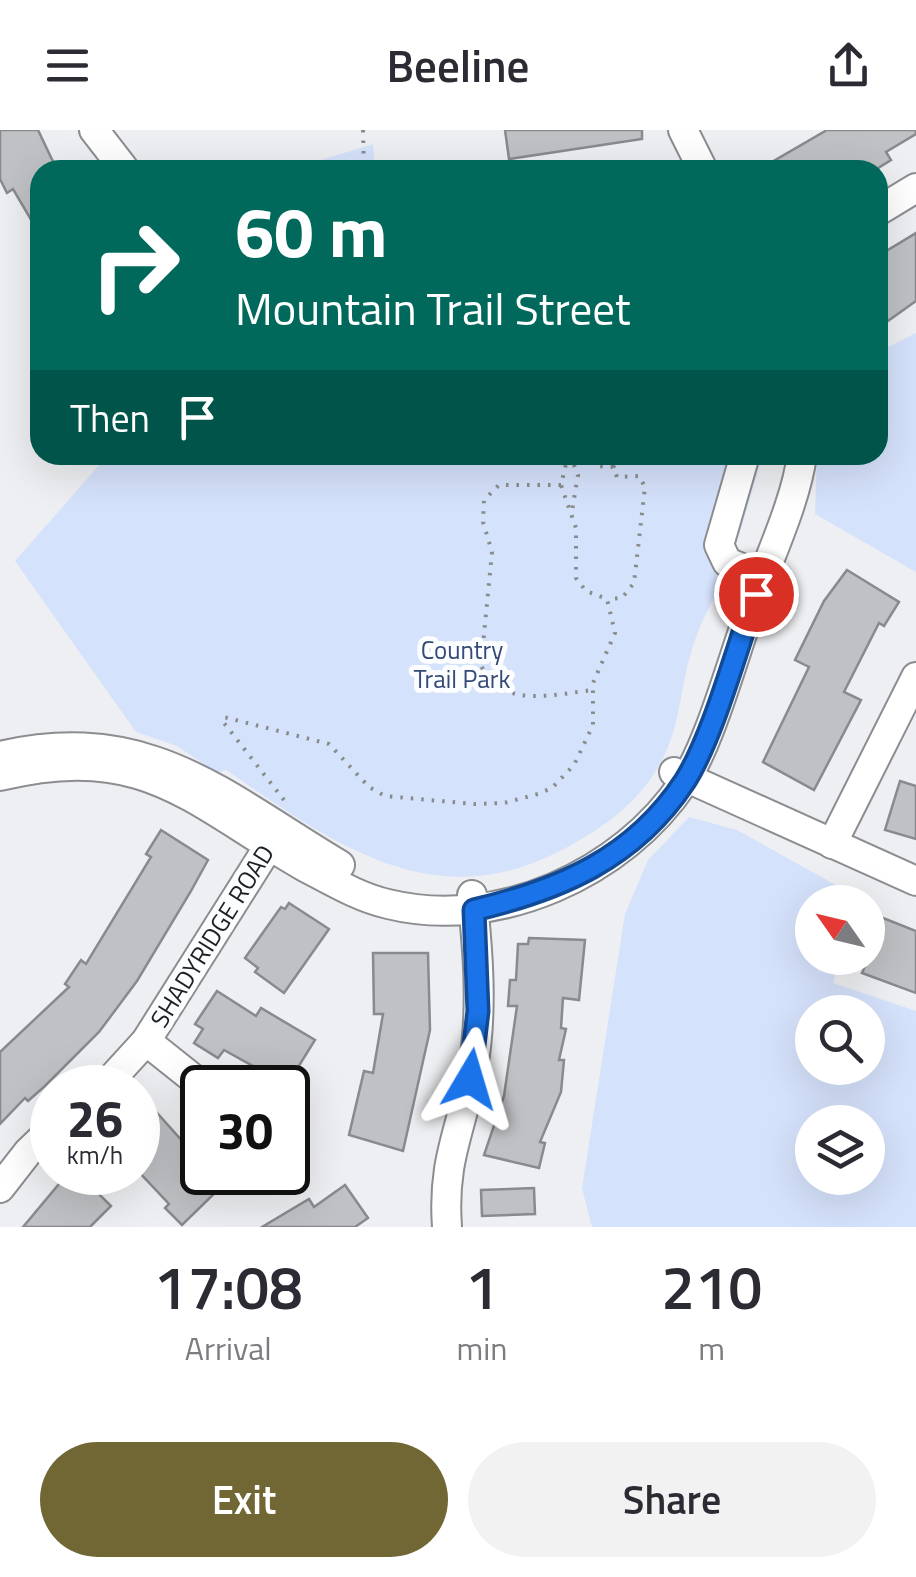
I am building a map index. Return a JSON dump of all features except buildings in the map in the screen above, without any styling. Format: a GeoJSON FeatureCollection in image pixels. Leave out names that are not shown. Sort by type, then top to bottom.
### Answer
{"type":"FeatureCollection","features":[{"type":"Feature","properties":{"kind":"street"},"geometry":{"type":"LineString","coordinates":[[94,130],[117,160]]}},
{"type":"Feature","properties":{"kind":"street"},"geometry":{"type":"LineString","coordinates":[[672,130],[686,160]]}},
{"type":"Feature","properties":{"kind":"street"},"geometry":{"type":"LineString","coordinates":[[684,130],[698,160]]}},
{"type":"Feature","properties":{"kind":"street"},"geometry":{"type":"LineString","coordinates":[[888,206],[916,188]]}},
{"type":"Feature","properties":{"kind":"street"},"geometry":{"type":"LineString","coordinates":[[742,465],[719,545],[727,562],[754,573]]}},
{"type":"Feature","properties":{"kind":"street"},"geometry":{"type":"LineString","coordinates":[[680,776],[789,465]]}},
{"type":"Feature","properties":{"kind":"street"},"geometry":{"type":"LineString","coordinates":[[0,776],[71,764],[149,776],[274,838],[374,881],[473,902],[532,883],[608,846],[680,776],[779,529],[799,465]]}},
{"type":"Feature","properties":{"kind":"street"},"geometry":{"type":"LineString","coordinates":[[832,844],[916,677]]}},
{"type":"Feature","properties":{"kind":"street"},"geometry":{"type":"LineString","coordinates":[[0,756],[32,748],[78,746],[131,752],[188,772],[274,838]]}},
{"type":"Feature","properties":{"kind":"street"},"geometry":{"type":"LineString","coordinates":[[680,776],[916,881]]}},
{"type":"Feature","properties":{"kind":"street","name":"SHADYRIDGE ROAD"},"geometry":{"type":"LineString","coordinates":[[124,1065],[146,1040],[274,838]]}},
{"type":"Feature","properties":{"kind":"street"},"geometry":{"type":"LineString","coordinates":[[447,1227],[448,1159],[474,1063],[478,1011],[473,902]]}},
{"type":"Feature","properties":{"kind":"street"},"geometry":{"type":"LineString","coordinates":[[146,1040],[180,1068]]}},
{"type":"Feature","properties":{"kind":"street"},"geometry":{"type":"LineString","coordinates":[[0,1188],[30,1150]]}},
{"type":"Feature","properties":{"kind":"path"},"geometry":{"type":"LineString","coordinates":[[363,130],[364,160]]}},
{"type":"Feature","properties":{"kind":"path"},"geometry":{"type":"LineString","coordinates":[[566,465],[561,485],[572,511],[578,544],[576,578],[586,592],[607,599],[622,598],[634,582],[645,487],[639,476],[617,478],[613,466],[596,465]]}},
{"type":"Feature","properties":{"kind":"path"},"geometry":{"type":"LineString","coordinates":[[572,511],[578,475],[574,465]]}},
{"type":"Feature","properties":{"kind":"path"},"geometry":{"type":"LineString","coordinates":[[561,485],[499,485],[484,500],[483,522],[492,552],[480,640],[481,665],[493,683],[517,695],[593,690]]}},
{"type":"Feature","properties":{"kind":"path"},"geometry":{"type":"LineString","coordinates":[[274,838],[290,810],[224,723],[226,716],[328,744],[369,787],[385,796],[405,801],[504,803],[552,788],[574,765],[593,725],[596,674],[615,633],[607,599]]}},
{"type":"Feature","properties":{"kind":"green space"},"geometry":{"type":"Polygon","coordinates":[[[373,144],[374,160],[321,160],[373,144]]]}},
{"type":"Feature","properties":{"kind":"green space"},"geometry":{"type":"Polygon","coordinates":[[[916,333],[916,572],[815,514],[817,465],[888,465],[888,347],[916,333]]]}},
{"type":"Feature","properties":{"kind":"green space","name":"Country Trail Park"},"geometry":{"type":"Polygon","coordinates":[[[99,465],[760,465],[731,557],[695,640],[675,727],[652,777],[621,811],[572,845],[511,870],[467,877],[424,873],[383,862],[304,822],[226,770],[217,773],[177,746],[136,732],[15,561],[99,465]]]}},
{"type":"Feature","properties":{"kind":"green space"},"geometry":{"type":"Polygon","coordinates":[[[689,817],[737,830],[836,885],[795,885],[795,975],[835,975],[833,983],[869,995],[795,995],[795,1085],[885,1085],[885,1001],[916,1011],[916,1227],[592,1227],[582,1188],[625,914],[648,860],[689,817]]]}},
{"type":"Feature","properties":{"kind":"route"},"geometry":{"type":"LineString","coordinates":[[470,1079],[478,1011],[474,910],[568,882],[612,855],[654,819],[686,780],[756,594]]}}]}
